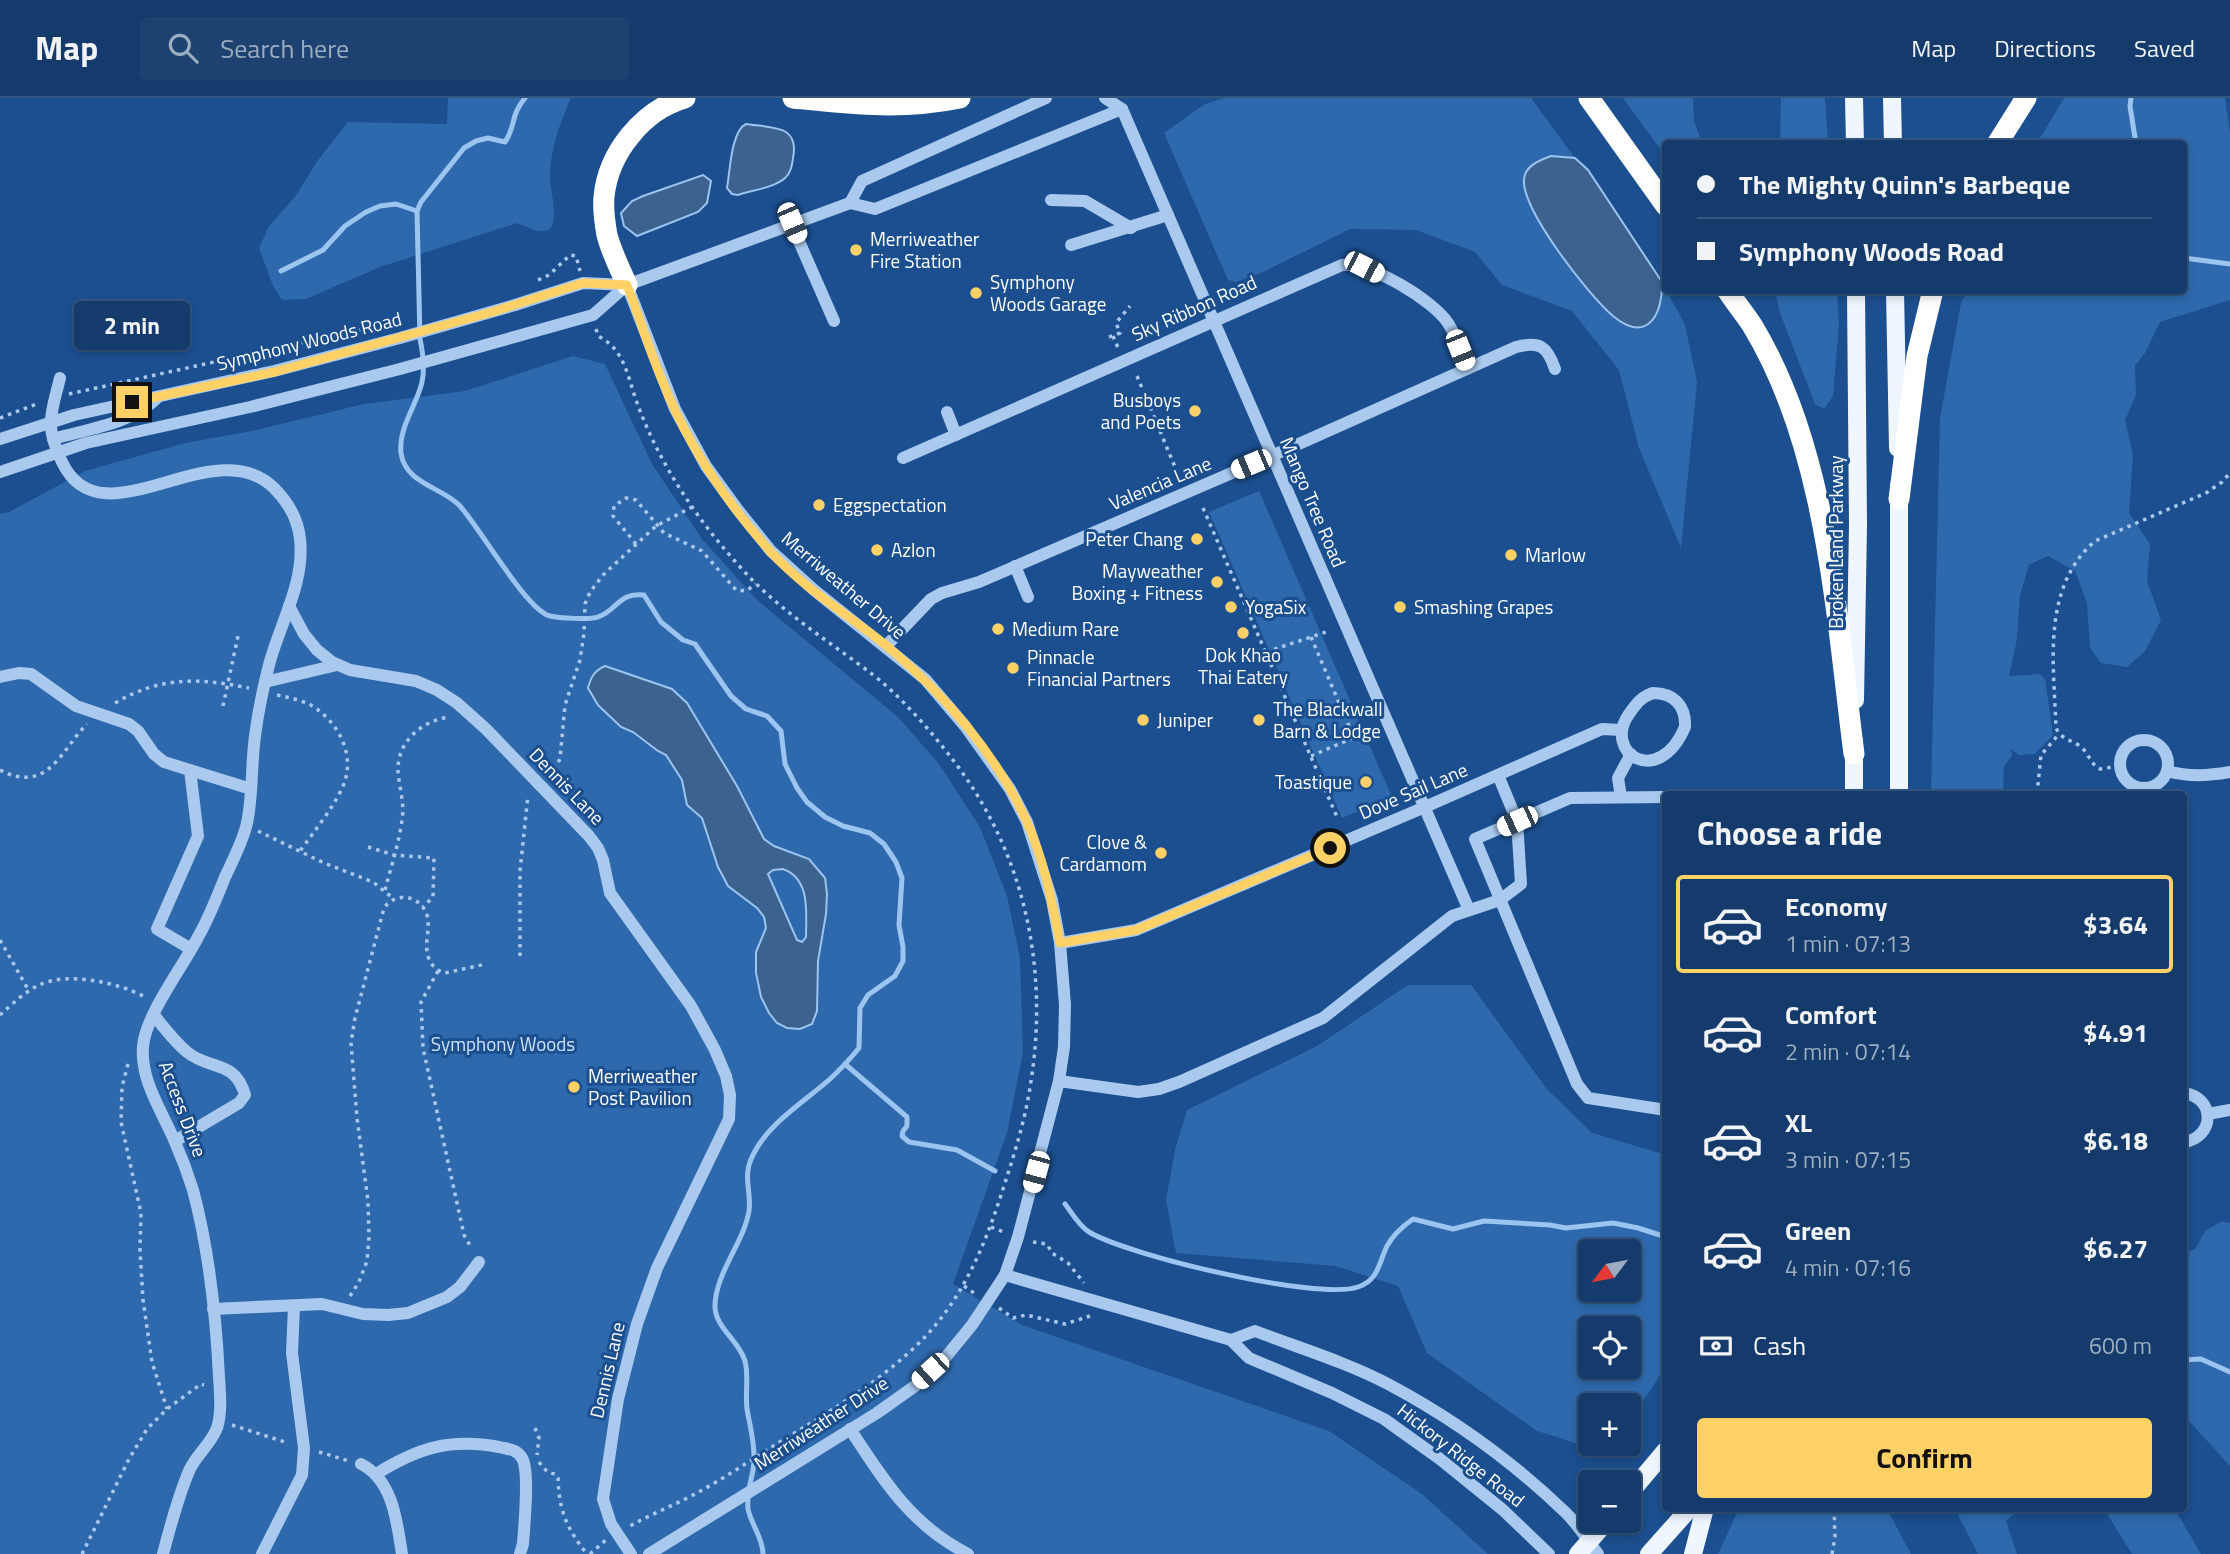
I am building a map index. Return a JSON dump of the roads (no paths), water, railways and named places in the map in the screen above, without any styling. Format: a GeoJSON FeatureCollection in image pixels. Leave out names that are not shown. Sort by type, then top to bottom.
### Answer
{"type":"FeatureCollection","features":[{"type":"Feature","properties":{"kind":"highway"},"geometry":{"type":"LineString","coordinates":[[627,285],[607,236],[604,197],[615,160],[638,126],[672,102],[685,98]]}},
{"type":"Feature","properties":{"kind":"highway"},"geometry":{"type":"LineString","coordinates":[[793,98],[872,106],[925,105],[960,98]]}},
{"type":"Feature","properties":{"kind":"highway"},"geometry":{"type":"LineString","coordinates":[[1589,98],[1662,200]]}},
{"type":"Feature","properties":{"kind":"highway"},"geometry":{"type":"LineString","coordinates":[[2000,140],[2026,98]]}},
{"type":"Feature","properties":{"kind":"highway"},"geometry":{"type":"LineString","coordinates":[[1730,294],[1752,325],[1779,378],[1817,492],[1830,560],[1854,754]]}},
{"type":"Feature","properties":{"kind":"highway"},"geometry":{"type":"LineString","coordinates":[[1899,499],[1917,356],[1932,294]]}},
{"type":"Feature","properties":{"kind":"main road"},"geometry":{"type":"LineString","coordinates":[[1854,98],[1855,140]]}},
{"type":"Feature","properties":{"kind":"main road"},"geometry":{"type":"LineString","coordinates":[[1892,98],[1893,140]]}},
{"type":"Feature","properties":{"kind":"main road","name":"Broken Land Parkway"},"geometry":{"type":"LineString","coordinates":[[1854,791],[1858,525],[1856,294]]}},
{"type":"Feature","properties":{"kind":"main road"},"geometry":{"type":"LineString","coordinates":[[1895,294],[1899,499],[1899,791]]}},
{"type":"Feature","properties":{"kind":"main road"},"geometry":{"type":"LineString","coordinates":[[1641,1480],[1662,1455]]}},
{"type":"Feature","properties":{"kind":"main road"},"geometry":{"type":"LineString","coordinates":[[1649,1554],[1686,1512]]}},
{"type":"Feature","properties":{"kind":"main road"},"geometry":{"type":"LineString","coordinates":[[1693,1554],[1704,1512]]}},
{"type":"Feature","properties":{"kind":"main road"},"geometry":{"type":"LineString","coordinates":[[1588,1550],[1599,1533]]}},
{"type":"Feature","properties":{"kind":"street","name":"Symphony Woods Road"},"geometry":{"type":"LineString","coordinates":[[850,202],[862,181],[1046,98]]}},
{"type":"Feature","properties":{"kind":"street"},"geometry":{"type":"LineString","coordinates":[[1105,98],[1122,109]]}},
{"type":"Feature","properties":{"kind":"street","name":"Symphony Woods Road"},"geometry":{"type":"LineString","coordinates":[[0,472],[55,445],[400,369],[593,315],[627,285],[850,202],[875,209],[1122,109]]}},
{"type":"Feature","properties":{"kind":"street","name":"Mango Tree Road"},"geometry":{"type":"LineString","coordinates":[[1122,109],[1469,910]]}},
{"type":"Feature","properties":{"kind":"street"},"geometry":{"type":"LineString","coordinates":[[1051,200],[1085,201],[1130,228]]}},
{"type":"Feature","properties":{"kind":"street"},"geometry":{"type":"LineString","coordinates":[[1071,245],[1168,215]]}},
{"type":"Feature","properties":{"kind":"street"},"geometry":{"type":"LineString","coordinates":[[792,223],[834,321]]}},
{"type":"Feature","properties":{"kind":"street","name":"Sky Ribbon Road"},"geometry":{"type":"LineString","coordinates":[[903,458],[1215,319],[1335,267],[1350,264],[1396,283],[1434,306],[1448,323],[1467,368]]}},
{"type":"Feature","properties":{"kind":"street","name":"Symphony Woods Road"},"geometry":{"type":"LineString","coordinates":[[0,439],[106,407],[274,372],[515,305],[583,283],[627,285]]}},
{"type":"Feature","properties":{"kind":"street","name":"Merriweather Drive"},"geometry":{"type":"LineString","coordinates":[[627,285],[675,409],[706,466],[738,510],[771,551],[814,590],[925,679],[965,726],[1010,789],[1027,822],[1052,900],[1060,943],[1065,1005],[1064,1047],[1059,1081],[1028,1201],[1006,1275],[972,1325],[945,1357],[915,1385],[825,1445],[649,1554]]}},
{"type":"Feature","properties":{"kind":"street","name":"Valencia Lane"},"geometry":{"type":"LineString","coordinates":[[886,646],[931,599],[942,593],[979,582],[1516,347],[1539,345],[1547,352],[1555,369]]}},
{"type":"Feature","properties":{"kind":"street"},"geometry":{"type":"LineString","coordinates":[[60,378],[49,423],[55,445],[65,468],[77,482],[98,493],[125,493],[193,473],[217,470],[246,472],[268,482],[287,504],[300,536],[301,558],[289,607]]}},
{"type":"Feature","properties":{"kind":"street"},"geometry":{"type":"LineString","coordinates":[[55,445],[128,417],[147,408],[158,397]]}},
{"type":"Feature","properties":{"kind":"street"},"geometry":{"type":"LineString","coordinates":[[947,412],[956,435]]}},
{"type":"Feature","properties":{"kind":"street"},"geometry":{"type":"LineString","coordinates":[[1015,566],[1028,597]]}},
{"type":"Feature","properties":{"kind":"street","name":"Dennis Lane"},"geometry":{"type":"LineString","coordinates":[[289,607],[303,634],[317,650],[338,665],[366,674],[416,681],[437,690],[469,715],[598,848],[610,893],[691,1006],[726,1076],[730,1095],[729,1119],[657,1268],[637,1324],[618,1399],[603,1499],[611,1524],[631,1554]]}},
{"type":"Feature","properties":{"kind":"street","name":"Access Drive"},"geometry":{"type":"LineString","coordinates":[[163,1554],[190,1468],[216,1432],[220,1390],[213,1309],[200,1224],[192,1189],[175,1141],[146,1076],[143,1049],[148,1027],[222,886],[247,825],[255,736],[264,686],[289,607]]}},
{"type":"Feature","properties":{"kind":"street"},"geometry":{"type":"LineString","coordinates":[[264,686],[338,665]]}},
{"type":"Feature","properties":{"kind":"street"},"geometry":{"type":"LineString","coordinates":[[0,677],[19,673],[31,674],[76,706],[129,724],[138,731],[153,754],[163,762],[251,789]]}},
{"type":"Feature","properties":{"kind":"street"},"geometry":{"type":"LineString","coordinates":[[1662,693],[1678,701],[1683,708],[1685,727],[1666,755],[1648,761],[1631,754],[1622,739],[1621,730],[1637,701],[1645,696],[1662,693]]}},
{"type":"Feature","properties":{"kind":"street","name":"Dove Sail Lane"},"geometry":{"type":"LineString","coordinates":[[1060,943],[1136,930],[1602,729],[1621,730]]}},
{"type":"Feature","properties":{"kind":"street"},"geometry":{"type":"LineString","coordinates":[[2145,739],[2155,742],[2165,752],[2167,771],[2156,785],[2137,788],[2127,782],[2119,766],[2120,756],[2125,747],[2134,741],[2145,739]]}},
{"type":"Feature","properties":{"kind":"street"},"geometry":{"type":"LineString","coordinates":[[1621,797],[1618,778],[1631,754]]}},
{"type":"Feature","properties":{"kind":"street"},"geometry":{"type":"LineString","coordinates":[[190,770],[198,836],[157,929],[191,949]]}},
{"type":"Feature","properties":{"kind":"street"},"geometry":{"type":"LineString","coordinates":[[2167,771],[2184,776],[2230,772]]}},
{"type":"Feature","properties":{"kind":"street"},"geometry":{"type":"LineString","coordinates":[[1059,1081],[1138,1091],[1159,1089],[1179,1082],[1323,1018],[1452,916],[1500,900],[1521,884],[1517,821],[1498,775]]}},
{"type":"Feature","properties":{"kind":"street"},"geometry":{"type":"LineString","coordinates":[[1662,797],[1570,798],[1475,839],[1577,1084],[1588,1098],[1662,1109]]}},
{"type":"Feature","properties":{"kind":"street"},"geometry":{"type":"LineString","coordinates":[[157,1010],[169,1034],[189,1054],[207,1063],[223,1066],[234,1073],[242,1083],[245,1095],[239,1103],[175,1141]]}},
{"type":"Feature","properties":{"kind":"street"},"geometry":{"type":"LineString","coordinates":[[2187,1094],[2204,1103],[2208,1114],[2207,1126],[2198,1137],[2187,1141]]}},
{"type":"Feature","properties":{"kind":"street"},"geometry":{"type":"LineString","coordinates":[[2208,1114],[2230,1110]]}},
{"type":"Feature","properties":{"kind":"street"},"geometry":{"type":"LineString","coordinates":[[213,1309],[322,1304],[363,1314],[408,1313],[447,1297],[460,1287],[479,1262]]}},
{"type":"Feature","properties":{"kind":"street","name":"Hickory Ridge Road"},"geometry":{"type":"LineString","coordinates":[[1006,1275],[1231,1340],[1249,1358],[1332,1393],[1384,1419],[1440,1458],[1503,1510],[1549,1554]]}},
{"type":"Feature","properties":{"kind":"street"},"geometry":{"type":"LineString","coordinates":[[262,1554],[302,1475],[304,1448],[292,1353],[294,1306]]}},
{"type":"Feature","properties":{"kind":"street","name":"Hickory Ridge Road"},"geometry":{"type":"LineString","coordinates":[[1231,1340],[1255,1331],[1342,1363],[1388,1384],[1458,1425],[1567,1513],[1588,1550]]}},
{"type":"Feature","properties":{"kind":"street"},"geometry":{"type":"LineString","coordinates":[[850,1429],[900,1502],[939,1537],[968,1554]]}},
{"type":"Feature","properties":{"kind":"street"},"geometry":{"type":"LineString","coordinates":[[376,1474],[413,1453],[445,1444],[486,1445],[518,1453],[526,1472],[523,1544],[520,1554]]}},
{"type":"Feature","properties":{"kind":"street"},"geometry":{"type":"LineString","coordinates":[[361,1464],[376,1474],[393,1505],[402,1554]]}},
{"type":"Feature","properties":{"kind":"waterway"},"geometry":{"type":"LineString","coordinates":[[525,98],[517,110],[505,142],[488,138],[464,148],[421,202],[417,211],[423,371],[420,391],[402,435],[401,453],[404,463],[416,478],[459,505],[528,599],[550,616],[594,618],[605,614],[629,596],[644,595],[661,622],[683,640],[695,644],[731,696],[746,709],[767,716],[781,731],[785,764],[807,802],[825,817],[843,826],[870,833],[884,844],[896,862],[902,878],[899,925],[903,961],[895,976],[868,995],[860,1008],[859,1048],[830,1079],[778,1122],[754,1153],[748,1169],[750,1204],[746,1223],[716,1294],[715,1306],[719,1321],[745,1361],[747,1409],[754,1455],[748,1509],[763,1554]]}},
{"type":"Feature","properties":{"kind":"waterway"},"geometry":{"type":"LineString","coordinates":[[2131,98],[2135,140]]}},
{"type":"Feature","properties":{"kind":"waterway"},"geometry":{"type":"LineString","coordinates":[[281,271],[323,250],[345,226],[366,212],[380,206],[396,204],[417,211]]}},
{"type":"Feature","properties":{"kind":"waterway"},"geometry":{"type":"LineString","coordinates":[[2187,258],[2230,264]]}},
{"type":"Feature","properties":{"kind":"waterway"},"geometry":{"type":"LineString","coordinates":[[845,1064],[907,1117],[907,1126],[902,1136],[909,1142],[957,1150],[995,1171]]}},
{"type":"Feature","properties":{"kind":"waterway"},"geometry":{"type":"LineString","coordinates":[[1065,1204],[1089,1232],[1141,1252],[1265,1282],[1336,1290],[1358,1287],[1370,1280],[1389,1242],[1413,1219],[1453,1229],[1484,1221],[1566,1228],[1613,1223],[1662,1236]]}},
{"type":"Feature","properties":{"kind":"waterway"},"geometry":{"type":"LineString","coordinates":[[2187,1360],[2201,1359],[2230,1372]]}},
{"type":"Feature","properties":{"kind":"place","name":"Merriweather Fire Station"},"geometry":{"type":"Point","coordinates":[856,250]}},
{"type":"Feature","properties":{"kind":"place","name":"Symphony Woods Garage"},"geometry":{"type":"Point","coordinates":[976,293]}},
{"type":"Feature","properties":{"kind":"place","name":"Busboys and Poets"},"geometry":{"type":"Point","coordinates":[1195,411]}},
{"type":"Feature","properties":{"kind":"place","name":"Eggspectation"},"geometry":{"type":"Point","coordinates":[819,505]}},
{"type":"Feature","properties":{"kind":"place","name":"Peter Chang"},"geometry":{"type":"Point","coordinates":[1197,539]}},
{"type":"Feature","properties":{"kind":"place","name":"Azlon"},"geometry":{"type":"Point","coordinates":[877,550]}},
{"type":"Feature","properties":{"kind":"place","name":"Marlow"},"geometry":{"type":"Point","coordinates":[1511,555]}},
{"type":"Feature","properties":{"kind":"place","name":"Mayweather Boxing + Fitness"},"geometry":{"type":"Point","coordinates":[1217,582]}},
{"type":"Feature","properties":{"kind":"place","name":"YogaSix"},"geometry":{"type":"Point","coordinates":[1231,607]}},
{"type":"Feature","properties":{"kind":"place","name":"Smashing Grapes"},"geometry":{"type":"Point","coordinates":[1400,607]}},
{"type":"Feature","properties":{"kind":"place","name":"Medium Rare"},"geometry":{"type":"Point","coordinates":[998,629]}},
{"type":"Feature","properties":{"kind":"place","name":"Dok Khao Thai Eatery"},"geometry":{"type":"Point","coordinates":[1243,633]}},
{"type":"Feature","properties":{"kind":"place","name":"Pinnacle Financial Partners"},"geometry":{"type":"Point","coordinates":[1013,668]}},
{"type":"Feature","properties":{"kind":"place","name":"Juniper"},"geometry":{"type":"Point","coordinates":[1143,720]}},
{"type":"Feature","properties":{"kind":"place","name":"The Blackwall Barn & Lodge"},"geometry":{"type":"Point","coordinates":[1259,720]}},
{"type":"Feature","properties":{"kind":"place","name":"Toastique"},"geometry":{"type":"Point","coordinates":[1366,782]}},
{"type":"Feature","properties":{"kind":"place","name":"Clove & Cardamom"},"geometry":{"type":"Point","coordinates":[1161,853]}},
{"type":"Feature","properties":{"kind":"place","name":"Merriweather Post Pavilion"},"geometry":{"type":"Point","coordinates":[574,1087]}},
{"type":"Feature","properties":{"kind":"park label","name":"Symphony Woods"},"geometry":{"type":"Point","coordinates":[503,1044]}}]}
